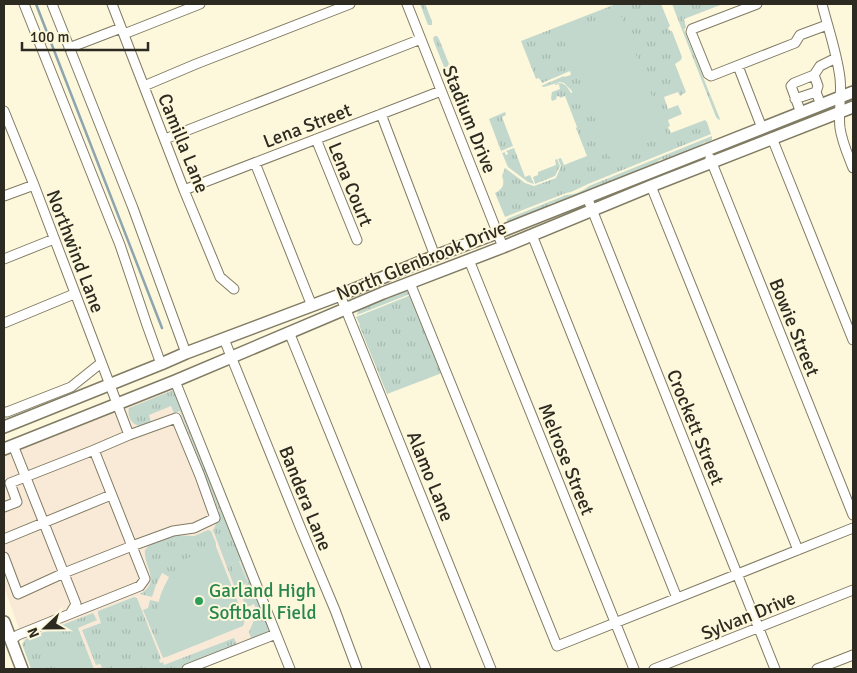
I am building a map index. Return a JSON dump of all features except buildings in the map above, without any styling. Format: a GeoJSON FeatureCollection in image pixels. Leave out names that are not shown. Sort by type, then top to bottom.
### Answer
{"type":"FeatureCollection","features":[{"type":"Feature","properties":{"kind":"main road","name":"North Glenbrook Drive"},"geometry":{"type":"LineString","coordinates":[[4,427],[186,353],[312,306],[853,92]]}},
{"type":"Feature","properties":{"kind":"main road","name":"North Glenbrook Drive"},"geometry":{"type":"LineString","coordinates":[[9,447],[175,381],[410,283],[853,106]]}},
{"type":"Feature","properties":{"kind":"main road"},"geometry":{"type":"LineString","coordinates":[[4,622],[7,642],[22,669]]}},
{"type":"Feature","properties":{"kind":"street"},"geometry":{"type":"LineString","coordinates":[[24,4],[120,245],[161,364]]}},
{"type":"Feature","properties":{"kind":"street"},"geometry":{"type":"LineString","coordinates":[[52,4],[133,208],[186,353]]}},
{"type":"Feature","properties":{"kind":"street","name":"Camilla Lane"},"geometry":{"type":"LineString","coordinates":[[112,4],[184,190],[220,276],[234,289]]}},
{"type":"Feature","properties":{"kind":"street"},"geometry":{"type":"LineString","coordinates":[[70,48],[200,4]]}},
{"type":"Feature","properties":{"kind":"street"},"geometry":{"type":"LineString","coordinates":[[144,86],[350,4]]}},
{"type":"Feature","properties":{"kind":"street","name":"Stadium Drive"},"geometry":{"type":"LineString","coordinates":[[407,4],[502,247]]}},
{"type":"Feature","properties":{"kind":"street"},"geometry":{"type":"LineString","coordinates":[[757,4],[692,28],[691,32],[708,74],[711,76],[794,43],[800,35],[827,25]]}},
{"type":"Feature","properties":{"kind":"street"},"geometry":{"type":"LineString","coordinates":[[822,4],[839,73],[841,97],[840,128],[853,168]]}},
{"type":"Feature","properties":{"kind":"street"},"geometry":{"type":"LineString","coordinates":[[165,139],[420,39]]}},
{"type":"Feature","properties":{"kind":"street"},"geometry":{"type":"LineString","coordinates":[[801,113],[791,86],[814,75],[820,66],[836,58]]}},
{"type":"Feature","properties":{"kind":"street"},"geometry":{"type":"LineString","coordinates":[[738,66],[762,128]]}},
{"type":"Feature","properties":{"kind":"street"},"geometry":{"type":"LineString","coordinates":[[814,75],[818,86],[816,92],[821,105]]}},
{"type":"Feature","properties":{"kind":"street","name":"Lena Street"},"geometry":{"type":"LineString","coordinates":[[184,190],[441,91]]}},
{"type":"Feature","properties":{"kind":"street"},"geometry":{"type":"LineString","coordinates":[[796,99],[816,92]]}},
{"type":"Feature","properties":{"kind":"street","name":"Northwind Lane"},"geometry":{"type":"LineString","coordinates":[[4,111],[8,134],[34,185],[129,435]]}},
{"type":"Feature","properties":{"kind":"street"},"geometry":{"type":"LineString","coordinates":[[381,114],[435,256]]}},
{"type":"Feature","properties":{"kind":"street"},"geometry":{"type":"LineString","coordinates":[[772,138],[853,340]]}},
{"type":"Feature","properties":{"kind":"street","name":"Lena Court"},"geometry":{"type":"LineString","coordinates":[[316,139],[356,240]]}},
{"type":"Feature","properties":{"kind":"street","name":"Bowie Street"},"geometry":{"type":"LineString","coordinates":[[707,151],[853,515]]}},
{"type":"Feature","properties":{"kind":"street"},"geometry":{"type":"LineString","coordinates":[[255,162],[312,306]]}},
{"type":"Feature","properties":{"kind":"street"},"geometry":{"type":"LineString","coordinates":[[4,196],[34,185]]}},
{"type":"Feature","properties":{"kind":"street"},"geometry":{"type":"LineString","coordinates":[[651,186],[798,550]]}},
{"type":"Feature","properties":{"kind":"street","name":"Crockett Street"},"geometry":{"type":"LineString","coordinates":[[587,197],[775,669]]}},
{"type":"Feature","properties":{"kind":"street"},"geometry":{"type":"LineString","coordinates":[[532,235],[677,598]]}},
{"type":"Feature","properties":{"kind":"street"},"geometry":{"type":"LineString","coordinates":[[4,259],[54,240]]}},
{"type":"Feature","properties":{"kind":"street","name":"Melrose Street"},"geometry":{"type":"LineString","coordinates":[[469,260],[634,669]]}},
{"type":"Feature","properties":{"kind":"street"},"geometry":{"type":"LineString","coordinates":[[410,283],[557,646],[853,528]]}},
{"type":"Feature","properties":{"kind":"street"},"geometry":{"type":"LineString","coordinates":[[4,323],[74,294]]}},
{"type":"Feature","properties":{"kind":"street","name":"Alamo Lane"},"geometry":{"type":"LineString","coordinates":[[340,295],[491,669]]}},
{"type":"Feature","properties":{"kind":"street"},"geometry":{"type":"LineString","coordinates":[[289,332],[426,669]]}},
{"type":"Feature","properties":{"kind":"street","name":"Bandera Lane"},"geometry":{"type":"LineString","coordinates":[[224,339],[358,669]]}},
{"type":"Feature","properties":{"kind":"street"},"geometry":{"type":"LineString","coordinates":[[4,412],[71,387],[101,363]]}},
{"type":"Feature","properties":{"kind":"street"},"geometry":{"type":"LineString","coordinates":[[175,381],[290,669]]}},
{"type":"Feature","properties":{"kind":"street"},"geometry":{"type":"LineString","coordinates":[[4,507],[17,502],[7,484],[176,418],[215,518],[194,528],[173,531],[132,546],[64,573],[18,594],[4,556]]}},
{"type":"Feature","properties":{"kind":"street"},"geometry":{"type":"LineString","coordinates":[[9,447],[26,477],[76,604],[70,614]]}},
{"type":"Feature","properties":{"kind":"street"},"geometry":{"type":"LineString","coordinates":[[7,642],[18,635],[140,586],[145,579],[94,450]]}},
{"type":"Feature","properties":{"kind":"street"},"geometry":{"type":"LineString","coordinates":[[4,539],[112,495]]}},
{"type":"Feature","properties":{"kind":"street","name":"Sylvan Drive"},"geometry":{"type":"LineString","coordinates":[[654,669],[853,590]]}},
{"type":"Feature","properties":{"kind":"street"},"geometry":{"type":"LineString","coordinates":[[187,669],[276,634]]}},
{"type":"Feature","properties":{"kind":"street"},"geometry":{"type":"LineString","coordinates":[[817,669],[853,655]]}},
{"type":"Feature","properties":{"kind":"shaded area"},"geometry":{"type":"Polygon","coordinates":[[[174,387],[272,630],[177,669],[33,669],[4,586],[4,453],[174,387]]]}},
{"type":"Feature","properties":{"kind":"green space"},"geometry":{"type":"Polygon","coordinates":[[[420,4],[425,4],[432,25],[428,25],[420,4]]]}},
{"type":"Feature","properties":{"kind":"green space"},"geometry":{"type":"Polygon","coordinates":[[[616,4],[661,4],[670,26],[668,28],[672,31],[682,57],[675,64],[686,92],[680,96],[678,92],[664,97],[668,109],[678,105],[682,114],[668,120],[670,126],[668,127],[671,133],[705,120],[711,134],[505,217],[495,193],[503,186],[502,176],[505,168],[525,183],[534,186],[556,178],[561,166],[558,159],[561,158],[564,165],[587,156],[565,96],[556,97],[557,99],[552,101],[551,98],[552,92],[560,89],[560,84],[555,85],[558,83],[566,86],[571,93],[572,91],[564,83],[560,82],[544,87],[541,86],[571,75],[570,71],[542,83],[539,78],[536,79],[521,41],[616,4]]]}},
{"type":"Feature","properties":{"kind":"green space"},"geometry":{"type":"Polygon","coordinates":[[[672,4],[723,4],[684,19],[686,27],[684,30],[719,120],[716,117],[672,4]]]}},
{"type":"Feature","properties":{"kind":"green space"},"geometry":{"type":"Polygon","coordinates":[[[619,11],[667,135],[610,158],[562,34],[619,11]]]}},
{"type":"Feature","properties":{"kind":"green space"},"geometry":{"type":"Polygon","coordinates":[[[435,36],[439,39],[449,64],[447,67],[444,67],[434,42],[433,38],[435,36]]]}},
{"type":"Feature","properties":{"kind":"green space"},"geometry":{"type":"Polygon","coordinates":[[[453,77],[469,114],[465,117],[450,81],[453,77]]]}},
{"type":"Feature","properties":{"kind":"green space"},"geometry":{"type":"Polygon","coordinates":[[[505,112],[506,115],[502,117],[513,146],[501,151],[489,119],[505,112]]]}},
{"type":"Feature","properties":{"kind":"green space"},"geometry":{"type":"Polygon","coordinates":[[[712,136],[712,140],[667,159],[662,159],[656,164],[558,203],[555,202],[548,207],[513,221],[507,221],[507,219],[566,195],[584,190],[589,186],[712,136]]]}},
{"type":"Feature","properties":{"kind":"green space"},"geometry":{"type":"Polygon","coordinates":[[[514,148],[525,177],[530,175],[534,184],[528,182],[508,167],[502,153],[505,152],[507,155],[506,151],[514,148]]]}},
{"type":"Feature","properties":{"kind":"green space"},"geometry":{"type":"Polygon","coordinates":[[[557,159],[560,166],[555,176],[535,184],[533,177],[538,175],[538,172],[556,165],[555,160],[557,159]]]}},
{"type":"Feature","properties":{"kind":"green space"},"geometry":{"type":"Polygon","coordinates":[[[407,291],[410,294],[357,315],[362,308],[407,291]]]}},
{"type":"Feature","properties":{"kind":"green space"},"geometry":{"type":"Polygon","coordinates":[[[411,295],[442,373],[387,394],[356,317],[411,295]]]}},
{"type":"Feature","properties":{"kind":"green space"},"geometry":{"type":"Polygon","coordinates":[[[181,387],[279,629],[182,669],[97,669],[102,667],[100,664],[96,665],[82,630],[101,623],[98,611],[134,597],[137,598],[161,659],[159,660],[160,663],[163,662],[164,665],[234,638],[237,644],[251,638],[249,632],[254,620],[260,617],[254,604],[246,607],[240,592],[248,582],[240,561],[231,564],[241,587],[236,591],[213,530],[219,518],[219,511],[180,411],[174,413],[171,406],[149,415],[151,422],[139,426],[132,422],[129,417],[129,408],[181,387]]]}},
{"type":"Feature","properties":{"kind":"green space","name":"Garland High Softball Field"},"geometry":{"type":"Polygon","coordinates":[[[208,530],[211,531],[216,543],[213,638],[163,658],[143,610],[148,608],[150,600],[159,602],[169,577],[162,573],[152,597],[140,594],[150,584],[151,579],[145,550],[150,544],[173,535],[194,536],[208,530]]]}},
{"type":"Feature","properties":{"kind":"green space","name":"Garland High Softball Field"},"geometry":{"type":"Polygon","coordinates":[[[215,544],[245,620],[243,626],[166,657],[159,638],[157,619],[158,604],[162,591],[178,567],[201,550],[215,544]]]}},
{"type":"Feature","properties":{"kind":"green space"},"geometry":{"type":"Polygon","coordinates":[[[239,561],[248,583],[240,586],[231,564],[239,561]]]}},
{"type":"Feature","properties":{"kind":"green space"},"geometry":{"type":"Polygon","coordinates":[[[93,613],[97,620],[78,628],[94,669],[31,669],[22,644],[26,639],[93,613]]]}},
{"type":"Feature","properties":{"kind":"green space"},"geometry":{"type":"Polygon","coordinates":[[[75,642],[80,656],[52,667],[47,654],[75,642]]]}},
{"type":"Feature","properties":{"kind":"green space"},"geometry":{"type":"Polygon","coordinates":[[[82,660],[86,669],[58,669],[82,660]]]}},
{"type":"Feature","properties":{"kind":"green space"},"geometry":{"type":"Polygon","coordinates":[[[132,660],[136,669],[109,669],[132,660]]]}},
{"type":"Feature","properties":{"kind":"waterway"},"geometry":{"type":"LineString","coordinates":[[36,4],[162,328]]}},
{"type":"Feature","properties":{"kind":"place","name":"Garland High Softball Field"},"geometry":{"type":"Point","coordinates":[199,601]}}]}
